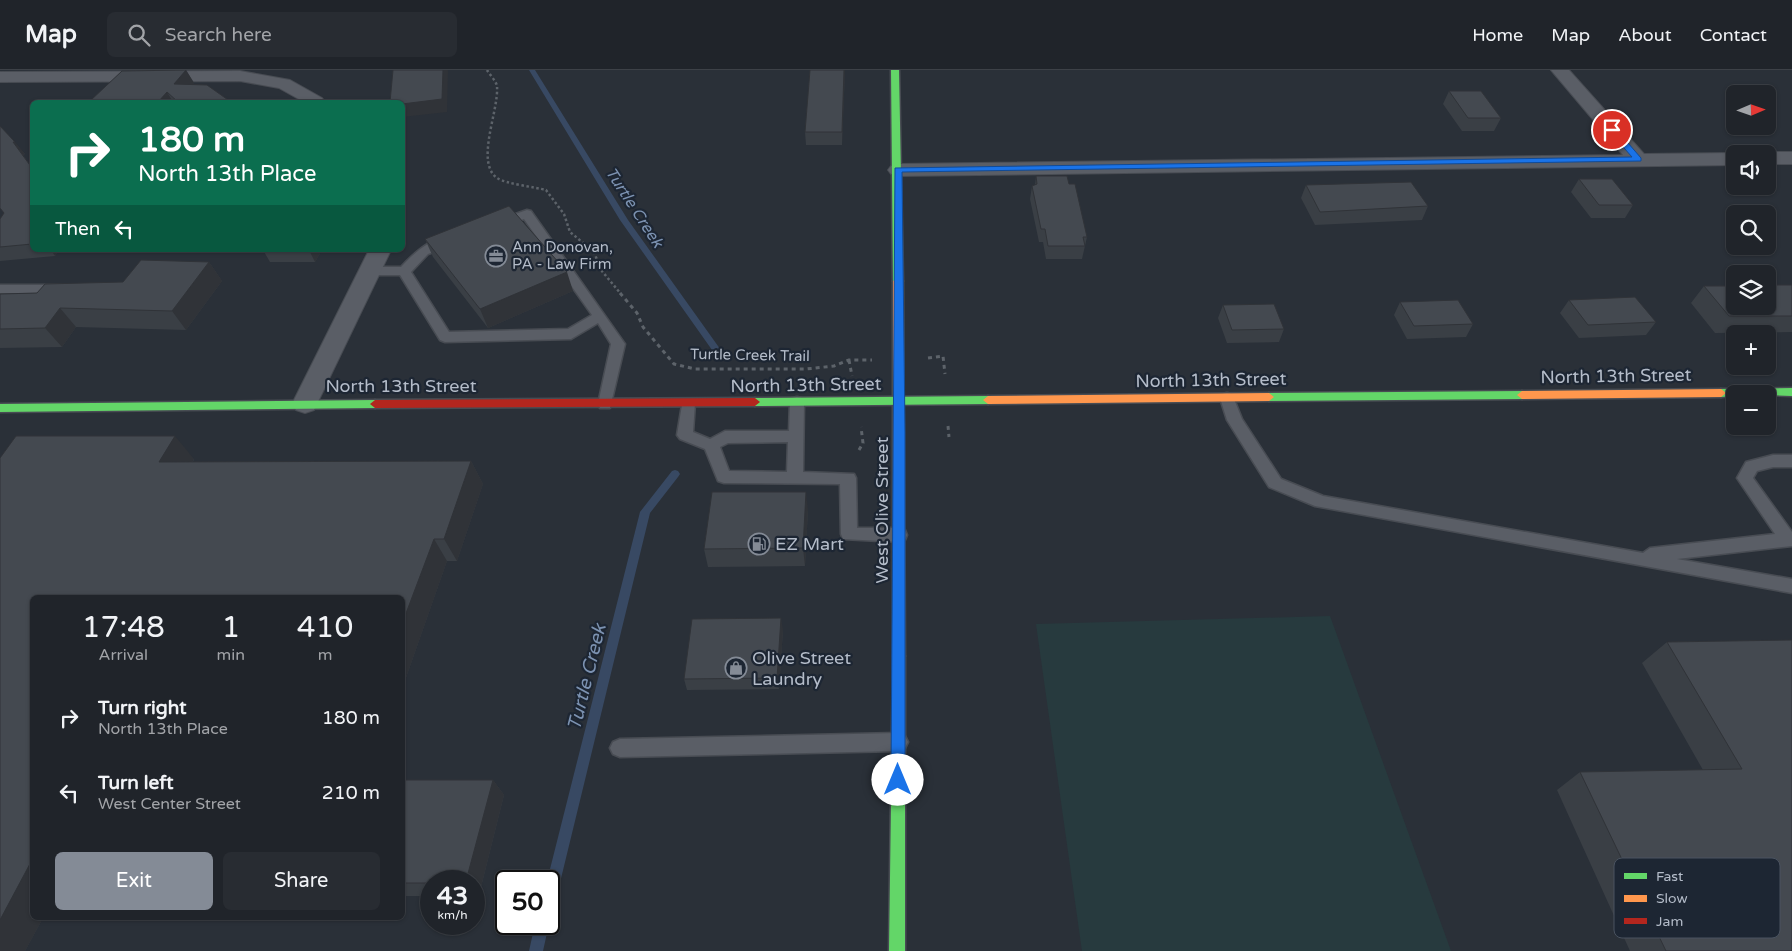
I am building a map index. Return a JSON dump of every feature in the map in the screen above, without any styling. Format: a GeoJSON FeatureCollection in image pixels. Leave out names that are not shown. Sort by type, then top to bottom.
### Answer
{"type":"FeatureCollection","features":[{"type":"Feature","properties":{"kind":"main road","name":"West Olive Street"},"geometry":{"type":"LineString","coordinates":[[896,70],[900,401],[897,951]]}},
{"type":"Feature","properties":{"kind":"main road","name":"North 13th Street"},"geometry":{"type":"LineString","coordinates":[[0,408],[305,404],[688,404],[1792,392]]}},
{"type":"Feature","properties":{"kind":"street"},"geometry":{"type":"LineString","coordinates":[[1560,70],[1638,160]]}},
{"type":"Feature","properties":{"kind":"street"},"geometry":{"type":"LineString","coordinates":[[0,77],[240,76],[284,84],[312,100]]}},
{"type":"Feature","properties":{"kind":"street"},"geometry":{"type":"LineString","coordinates":[[1776,158],[1792,158]]}},
{"type":"Feature","properties":{"kind":"street"},"geometry":{"type":"LineString","coordinates":[[898,170],[1726,159]]}},
{"type":"Feature","properties":{"kind":"street"},"geometry":{"type":"LineString","coordinates":[[305,404],[379,252]]}},
{"type":"Feature","properties":{"kind":"lane"},"geometry":{"type":"LineString","coordinates":[[489,227],[527,214],[600,316],[618,344],[606,404]]}},
{"type":"Feature","properties":{"kind":"lane"},"geometry":{"type":"LineString","coordinates":[[370,271],[404,271],[423,250],[461,237]]}},
{"type":"Feature","properties":{"kind":"lane"},"geometry":{"type":"LineString","coordinates":[[404,271],[445,337],[571,334],[600,316]]}},
{"type":"Feature","properties":{"kind":"lane"},"geometry":{"type":"LineString","coordinates":[[0,289],[75,289]]}},
{"type":"Feature","properties":{"kind":"lane"},"geometry":{"type":"LineString","coordinates":[[1227,398],[1235,420],[1275,483],[1321,502],[1792,586]]}},
{"type":"Feature","properties":{"kind":"lane"},"geometry":{"type":"LineString","coordinates":[[795,476],[796,402]]}},
{"type":"Feature","properties":{"kind":"lane"},"geometry":{"type":"LineString","coordinates":[[688,404],[685,435],[711,445],[724,477],[795,476],[848,478],[849,534],[899,535]]}},
{"type":"Feature","properties":{"kind":"lane"},"geometry":{"type":"LineString","coordinates":[[711,445],[725,437],[795,436]]}},
{"type":"Feature","properties":{"kind":"lane"},"geometry":{"type":"LineString","coordinates":[[1632,557],[1789,539],[1745,478],[1752,466],[1792,461]]}},
{"type":"Feature","properties":{"kind":"lane"},"geometry":{"type":"LineString","coordinates":[[620,748],[898,742]]}},
{"type":"Feature","properties":{"kind":"path","name":"Turtle Creek Trail"},"geometry":{"type":"LineString","coordinates":[[487,70],[497,84],[495,114],[488,148],[489,168],[498,179],[546,190],[564,214],[570,232],[594,252],[601,270],[637,313],[643,327],[674,364],[695,369],[806,368],[834,366],[849,360],[858,360]]}},
{"type":"Feature","properties":{"kind":"path"},"geometry":{"type":"LineString","coordinates":[[936,357],[943,356],[944,362]]}},
{"type":"Feature","properties":{"kind":"path"},"geometry":{"type":"LineString","coordinates":[[849,360],[850,365]]}},
{"type":"Feature","properties":{"kind":"path"},"geometry":{"type":"LineString","coordinates":[[948,431],[949,437]]}},
{"type":"Feature","properties":{"kind":"path"},"geometry":{"type":"LineString","coordinates":[[862,443],[859,450],[867,449]]}},
{"type":"Feature","properties":{"kind":"green space"},"geometry":{"type":"Polygon","coordinates":[[[1330,616],[1451,951],[1082,951],[1036,624],[1330,616]]]}},
{"type":"Feature","properties":{"kind":"building"},"geometry":{"type":"Polygon","coordinates":[[[186,70],[174,84],[207,85],[228,100],[176,100],[167,92],[160,100],[91,100],[122,71],[186,70]]]}},
{"type":"Feature","properties":{"kind":"building"},"geometry":{"type":"Polygon","coordinates":[[[393,70],[443,70],[442,99],[405,104],[405,100],[390,100],[393,70]]]}},
{"type":"Feature","properties":{"kind":"building"},"geometry":{"type":"Polygon","coordinates":[[[810,70],[844,70],[842,132],[805,132],[810,70]]]}},
{"type":"Feature","properties":{"kind":"building"},"geometry":{"type":"Polygon","coordinates":[[[1449,91],[1481,91],[1501,118],[1468,118],[1449,91]]]}},
{"type":"Feature","properties":{"kind":"building"},"geometry":{"type":"Polygon","coordinates":[[[0,126],[15,142],[13,142],[30,165],[30,244],[0,247],[0,219],[4,213],[0,208],[0,126]]]}},
{"type":"Feature","properties":{"kind":"building"},"geometry":{"type":"Polygon","coordinates":[[[1036,176],[1067,176],[1069,184],[1075,184],[1087,237],[1083,237],[1085,246],[1048,246],[1045,229],[1041,229],[1032,186],[1037,184],[1036,176]]]}},
{"type":"Feature","properties":{"kind":"building"},"geometry":{"type":"Polygon","coordinates":[[[1579,179],[1612,179],[1633,205],[1599,205],[1579,179]]]}},
{"type":"Feature","properties":{"kind":"building"},"geometry":{"type":"Polygon","coordinates":[[[1411,182],[1428,206],[1320,212],[1306,185],[1411,182]]]}},
{"type":"Feature","properties":{"kind":"building"},"geometry":{"type":"Polygon","coordinates":[[[509,206],[567,272],[480,309],[425,239],[509,206]]]}},
{"type":"Feature","properties":{"kind":"building"},"geometry":{"type":"Polygon","coordinates":[[[141,260],[209,262],[172,311],[60,308],[45,328],[0,329],[0,294],[37,293],[45,284],[123,282],[141,260]]]}},
{"type":"Feature","properties":{"kind":"building"},"geometry":{"type":"Polygon","coordinates":[[[1776,285],[1792,285],[1792,316],[1729,316],[1776,315],[1776,285]]]}},
{"type":"Feature","properties":{"kind":"building"},"geometry":{"type":"Polygon","coordinates":[[[1704,286],[1726,286],[1726,312],[1704,286]]]}},
{"type":"Feature","properties":{"kind":"building"},"geometry":{"type":"Polygon","coordinates":[[[1635,297],[1656,322],[1588,325],[1569,300],[1635,297]]]}},
{"type":"Feature","properties":{"kind":"building"},"geometry":{"type":"Polygon","coordinates":[[[1458,300],[1473,324],[1414,326],[1400,302],[1458,300]]]}},
{"type":"Feature","properties":{"kind":"building"},"geometry":{"type":"Polygon","coordinates":[[[1274,304],[1284,329],[1232,330],[1223,305],[1274,304]]]}},
{"type":"Feature","properties":{"kind":"building"},"geometry":{"type":"Polygon","coordinates":[[[16,436],[175,436],[159,462],[471,461],[444,539],[434,539],[405,616],[405,595],[30,595],[30,864],[0,920],[0,458],[16,436]]]}},
{"type":"Feature","properties":{"kind":"building"},"geometry":{"type":"Polygon","coordinates":[[[712,492],[806,492],[803,548],[704,549],[712,492]]]}},
{"type":"Feature","properties":{"kind":"building"},"geometry":{"type":"Polygon","coordinates":[[[781,618],[777,678],[684,679],[692,619],[781,618]]]}},
{"type":"Feature","properties":{"kind":"building"},"geometry":{"type":"Polygon","coordinates":[[[1792,640],[1792,951],[1666,951],[1660,938],[1780,938],[1780,858],[1621,858],[1580,772],[1742,769],[1667,642],[1792,640]]]}},
{"type":"Feature","properties":{"kind":"building"},"geometry":{"type":"Polygon","coordinates":[[[405,780],[493,780],[469,870],[420,870],[420,883],[405,883],[405,780]]]}},
{"type":"Feature","properties":{"kind":"waterway","name":"Turtle Creek"},"geometry":{"type":"LineString","coordinates":[[532,70],[624,220],[720,355]]}},
{"type":"Feature","properties":{"kind":"waterway","name":"Turtle Creek"},"geometry":{"type":"LineString","coordinates":[[556,870],[645,512],[675,474]]}},
{"type":"Feature","properties":{"kind":"waterway","name":"Turtle Creek"},"geometry":{"type":"LineString","coordinates":[[536,951],[540,935]]}},
{"type":"Feature","properties":{"kind":"traffic: fast"},"geometry":{"type":"LineString","coordinates":[[895,70],[898,281]]}},
{"type":"Feature","properties":{"kind":"traffic: fast"},"geometry":{"type":"LineString","coordinates":[[1721,393],[1792,392]]}},
{"type":"Feature","properties":{"kind":"traffic: fast"},"geometry":{"type":"LineString","coordinates":[[1269,397],[1522,395]]}},
{"type":"Feature","properties":{"kind":"traffic: fast"},"geometry":{"type":"LineString","coordinates":[[755,402],[988,400]]}},
{"type":"Feature","properties":{"kind":"traffic: fast"},"geometry":{"type":"LineString","coordinates":[[0,408],[375,404]]}},
{"type":"Feature","properties":{"kind":"traffic: fast"},"geometry":{"type":"LineString","coordinates":[[897,951],[899,656]]}},
{"type":"Feature","properties":{"kind":"traffic: slow"},"geometry":{"type":"LineString","coordinates":[[898,281],[899,656]]}},
{"type":"Feature","properties":{"kind":"traffic: slow"},"geometry":{"type":"LineString","coordinates":[[1522,395],[1721,393]]}},
{"type":"Feature","properties":{"kind":"traffic: slow"},"geometry":{"type":"LineString","coordinates":[[988,400],[1269,397]]}},
{"type":"Feature","properties":{"kind":"traffic: jam"},"geometry":{"type":"LineString","coordinates":[[375,404],[755,402]]}},
{"type":"Feature","properties":{"kind":"place","name":"Ann Donovan, PA - Law Firm"},"geometry":{"type":"Point","coordinates":[496,256]}},
{"type":"Feature","properties":{"kind":"place","name":"EZ Mart"},"geometry":{"type":"Point","coordinates":[759,544]}},
{"type":"Feature","properties":{"kind":"place","name":"Olive Street Laundry"},"geometry":{"type":"Point","coordinates":[736,668]}},
{"type":"Feature","properties":{"kind":"route"},"geometry":{"type":"LineString","coordinates":[[898,780],[900,432],[898,170],[1638,160],[1612,130]]}}]}
